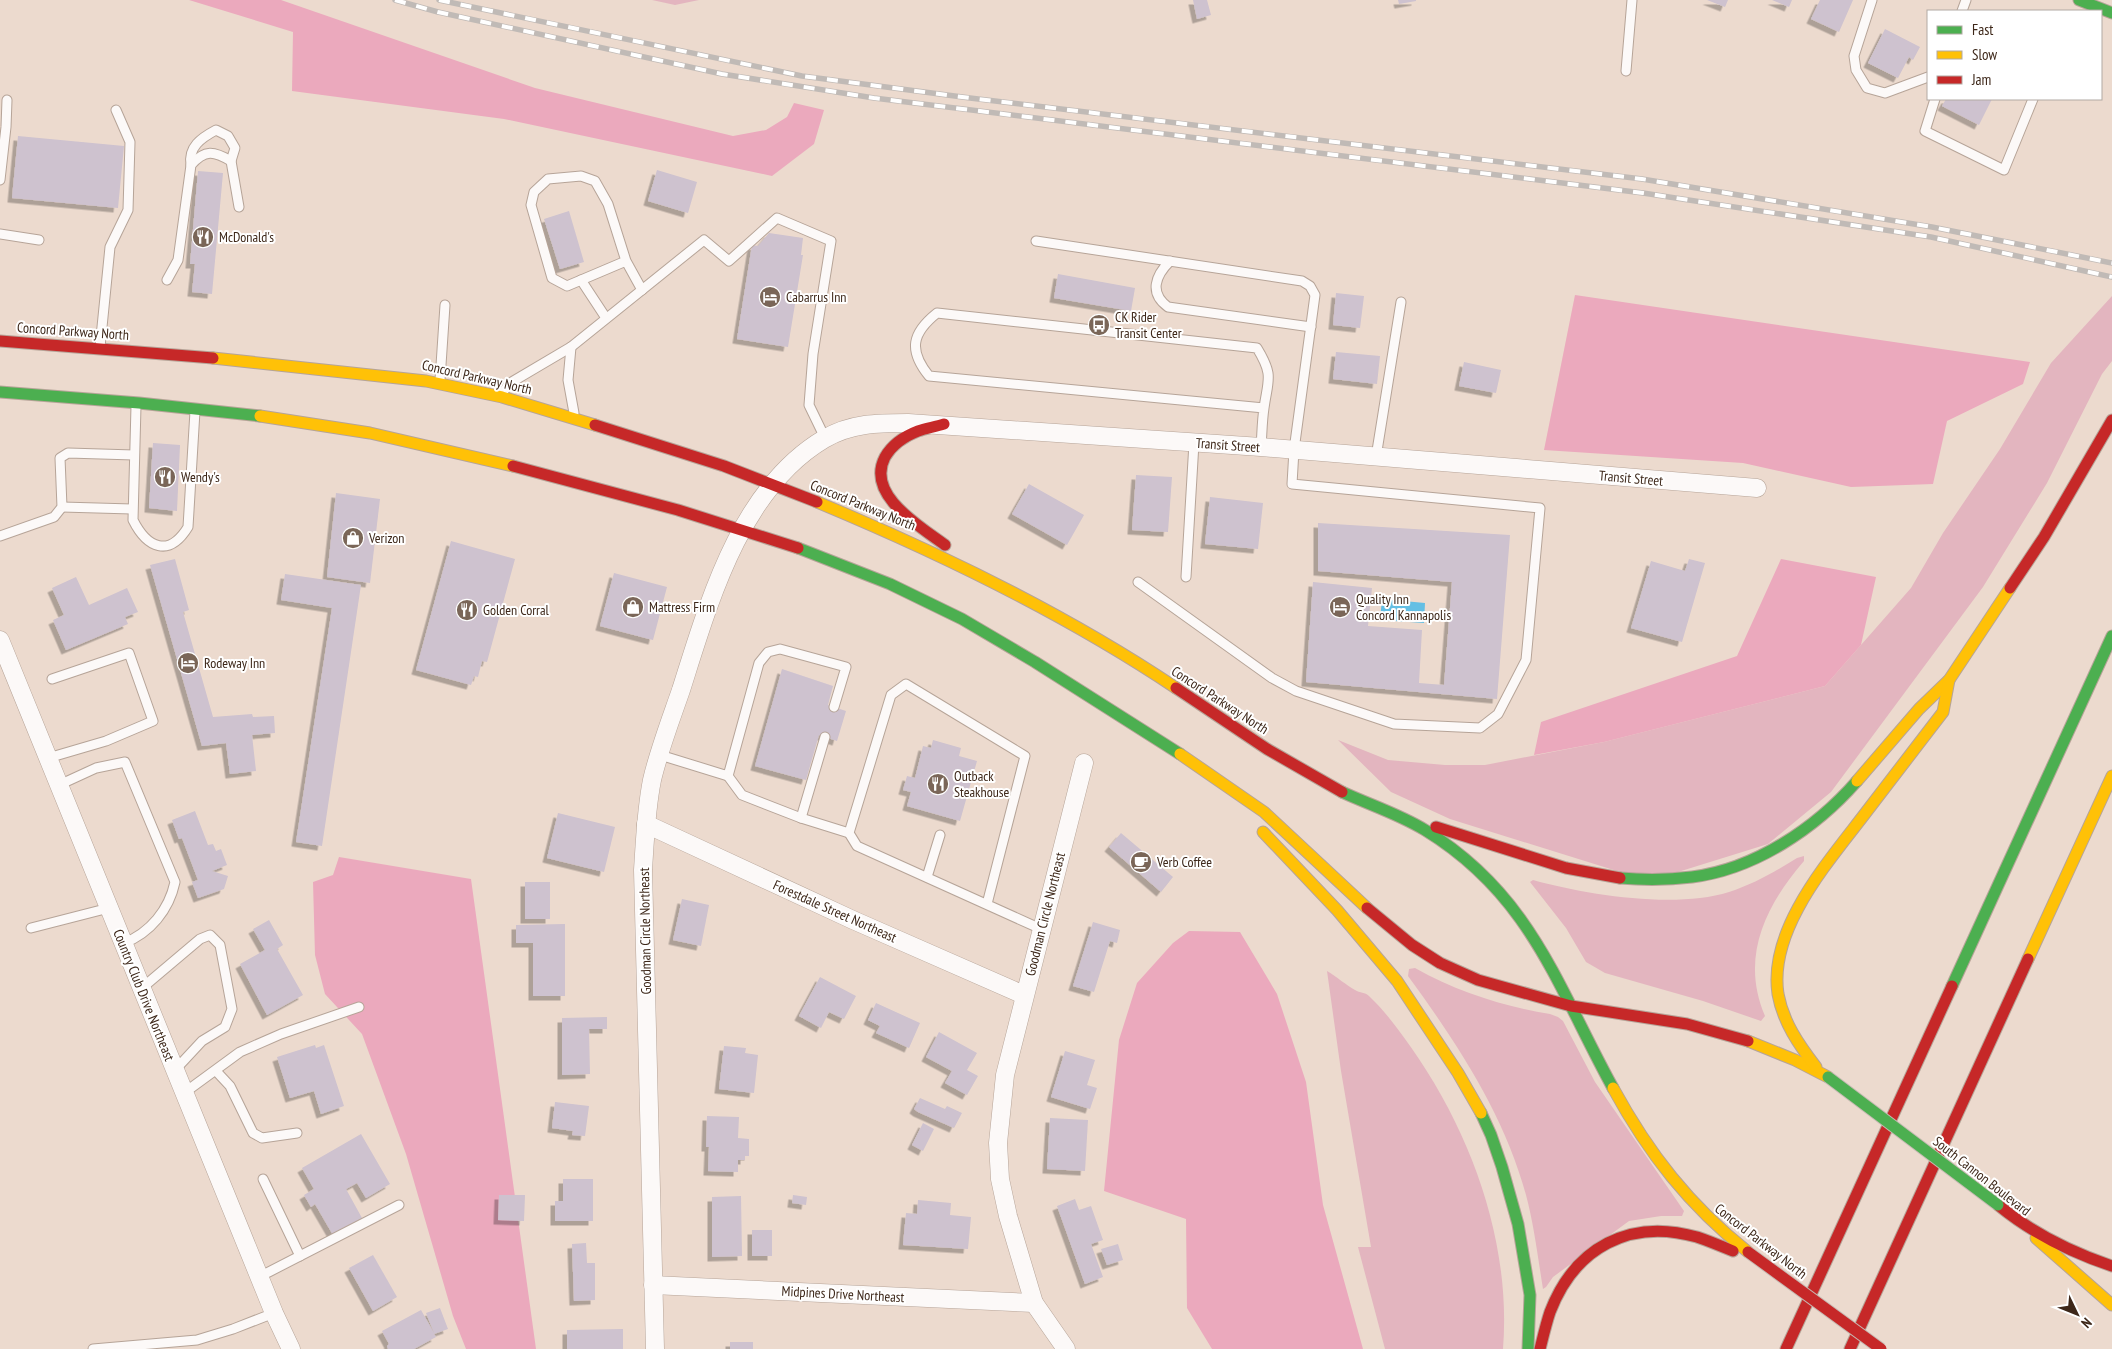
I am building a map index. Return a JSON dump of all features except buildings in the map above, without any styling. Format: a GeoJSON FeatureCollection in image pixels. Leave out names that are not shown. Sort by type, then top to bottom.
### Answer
{"type":"FeatureCollection","features":[{"type":"Feature","properties":{"kind":"main road"},"geometry":{"type":"LineString","coordinates":[[2074,2],[2102,10]]}},
{"type":"Feature","properties":{"kind":"main road","name":"Concord Parkway North"},"geometry":{"type":"LineString","coordinates":[[0,341],[400,376],[440,382],[501,396],[574,417],[705,460],[771,485],[912,542],[1080,628],[1323,783],[1349,796],[1385,809],[1436,837],[1465,857],[1504,894],[1520,913],[1540,944],[1624,1110],[1654,1157],[1696,1209],[1748,1252],[1881,1349]]}},
{"type":"Feature","properties":{"kind":"main road"},"geometry":{"type":"LineString","coordinates":[[0,392],[195,409],[279,419],[367,434],[465,454],[567,479],[742,530],[836,562],[926,600],[1025,655],[1148,733],[1264,812],[1286,830],[1389,926],[1424,953],[1469,976],[1500,987],[1571,1006],[1644,1016],[1726,1034],[1764,1047],[1824,1075]]}},
{"type":"Feature","properties":{"kind":"main road"},"geometry":{"type":"LineString","coordinates":[[1385,809],[1550,865],[1580,873],[1608,877],[1664,880],[1695,878],[1743,866],[1763,856],[1809,827],[1834,807],[1868,771],[1929,697],[1949,680],[2044,537],[2112,420]]}},
{"type":"Feature","properties":{"kind":"main road"},"geometry":{"type":"LineString","coordinates":[[944,424],[916,432],[896,444],[884,457],[880,480],[884,491],[892,502],[989,580]]}},
{"type":"Feature","properties":{"kind":"main road"},"geometry":{"type":"LineString","coordinates":[[1786,1349],[2112,636]]}},
{"type":"Feature","properties":{"kind":"main road"},"geometry":{"type":"LineString","coordinates":[[1824,1075],[1794,1039],[1780,1010],[1777,976],[1783,938],[1800,904],[1820,872],[1943,712],[1949,680]]}},
{"type":"Feature","properties":{"kind":"main road"},"geometry":{"type":"LineString","coordinates":[[1148,733],[1236,808]]}},
{"type":"Feature","properties":{"kind":"main road"},"geometry":{"type":"LineString","coordinates":[[1850,1349],[2112,776]]}},
{"type":"Feature","properties":{"kind":"main road"},"geometry":{"type":"LineString","coordinates":[[1254,823],[1337,910],[1397,981],[1477,1105],[1491,1135],[1518,1224],[1530,1295],[1528,1349]]}},
{"type":"Feature","properties":{"kind":"main road","name":"South Cannon Boulevard"},"geometry":{"type":"LineString","coordinates":[[1824,1075],[1998,1204],[2112,1305]]}},
{"type":"Feature","properties":{"kind":"main road"},"geometry":{"type":"LineString","coordinates":[[2016,1220],[2056,1244],[2112,1266]]}},
{"type":"Feature","properties":{"kind":"main road"},"geometry":{"type":"LineString","coordinates":[[1540,1349],[1547,1316],[1564,1283],[1588,1254],[1620,1235],[1636,1232],[1673,1231],[1694,1236],[1723,1246],[1777,1273]]}},
{"type":"Feature","properties":{"kind":"street","name":"Transit Street"},"geometry":{"type":"LineString","coordinates":[[742,530],[771,485],[796,460],[825,438],[864,424],[944,424],[1294,450],[1757,488]]}},
{"type":"Feature","properties":{"kind":"street","name":"Goodman Circle Northeast"},"geometry":{"type":"LineString","coordinates":[[655,1349],[643,870],[646,824],[652,780],[698,634],[742,530]]}},
{"type":"Feature","properties":{"kind":"street","name":"Country Club Drive Northeast"},"geometry":{"type":"LineString","coordinates":[[1,646],[290,1349]]}},
{"type":"Feature","properties":{"kind":"street","name":"Goodman Circle Northeast"},"geometry":{"type":"LineString","coordinates":[[1066,1349],[1034,1303],[1008,1216],[1000,1179],[998,1143],[1005,1075],[1084,763]]}},
{"type":"Feature","properties":{"kind":"street","name":"Forestdale Street Northeast"},"geometry":{"type":"LineString","coordinates":[[646,824],[853,920],[1024,995]]}},
{"type":"Feature","properties":{"kind":"street","name":"Midpines Drive Northeast"},"geometry":{"type":"LineString","coordinates":[[653,1286],[1034,1303]]}},
{"type":"Feature","properties":{"kind":"lane"},"geometry":{"type":"LineString","coordinates":[[1626,71],[1632,0]]}},
{"type":"Feature","properties":{"kind":"lane"},"geometry":{"type":"LineString","coordinates":[[1872,0],[1854,56],[1856,70],[1867,88],[1885,93],[1927,76]]}},
{"type":"Feature","properties":{"kind":"lane"},"geometry":{"type":"LineString","coordinates":[[0,180],[7,100]]}},
{"type":"Feature","properties":{"kind":"lane"},"geometry":{"type":"LineString","coordinates":[[1935,100],[1925,131],[2004,170],[2033,100]]}},
{"type":"Feature","properties":{"kind":"lane"},"geometry":{"type":"LineString","coordinates":[[99,349],[110,247],[128,210],[130,142],[116,110]]}},
{"type":"Feature","properties":{"kind":"lane"},"geometry":{"type":"LineString","coordinates":[[168,280],[178,260],[191,164],[190,157],[194,145],[216,130],[228,136],[235,148],[232,161],[239,207]]}},
{"type":"Feature","properties":{"kind":"lane"},"geometry":{"type":"LineString","coordinates":[[191,164],[200,155],[217,153],[232,161]]}},
{"type":"Feature","properties":{"kind":"lane"},"geometry":{"type":"LineString","coordinates":[[626,261],[567,286],[552,278],[531,205],[534,192],[548,179],[581,176],[595,181],[608,204],[626,261],[642,290]]}},
{"type":"Feature","properties":{"kind":"lane"},"geometry":{"type":"LineString","coordinates":[[501,396],[503,390],[510,383],[571,347],[704,240],[729,261],[777,218],[831,241],[814,354],[809,405],[825,438]]}},
{"type":"Feature","properties":{"kind":"lane"},"geometry":{"type":"LineString","coordinates":[[0,234],[39,240]]}},
{"type":"Feature","properties":{"kind":"lane"},"geometry":{"type":"LineString","coordinates":[[1036,241],[1302,281],[1310,286],[1315,295],[1294,450],[1292,484],[1540,508],[1526,660],[1498,714],[1480,728],[1394,724],[1296,691],[1272,678],[1138,582]]}},
{"type":"Feature","properties":{"kind":"lane"},"geometry":{"type":"LineString","coordinates":[[1170,261],[1161,270],[1155,288],[1159,301],[1168,307],[1311,327]]}},
{"type":"Feature","properties":{"kind":"lane"},"geometry":{"type":"LineString","coordinates":[[581,280],[606,318]]}},
{"type":"Feature","properties":{"kind":"lane"},"geometry":{"type":"LineString","coordinates":[[1376,457],[1402,302]]}},
{"type":"Feature","properties":{"kind":"lane"},"geometry":{"type":"LineString","coordinates":[[440,382],[445,305]]}},
{"type":"Feature","properties":{"kind":"lane"},"geometry":{"type":"LineString","coordinates":[[1261,448],[1264,408],[1270,380],[1266,362],[1257,348],[937,313],[924,324],[914,342],[919,363],[928,376],[1264,408]]}},
{"type":"Feature","properties":{"kind":"lane"},"geometry":{"type":"LineString","coordinates":[[571,347],[568,380],[574,417]]}},
{"type":"Feature","properties":{"kind":"lane"},"geometry":{"type":"LineString","coordinates":[[136,403],[133,520],[140,534],[157,546],[170,545],[181,538],[188,528],[195,409]]}},
{"type":"Feature","properties":{"kind":"lane"},"geometry":{"type":"LineString","coordinates":[[1186,577],[1194,443]]}},
{"type":"Feature","properties":{"kind":"lane"},"geometry":{"type":"LineString","coordinates":[[0,536],[54,517],[62,508],[60,458],[68,452],[134,455]]}},
{"type":"Feature","properties":{"kind":"lane"},"geometry":{"type":"LineString","coordinates":[[62,508],[132,509]]}},
{"type":"Feature","properties":{"kind":"lane"},"geometry":{"type":"LineString","coordinates":[[728,776],[759,663],[768,652],[780,649],[846,667],[834,707]]}},
{"type":"Feature","properties":{"kind":"lane"},"geometry":{"type":"LineString","coordinates":[[48,758],[106,742],[153,721],[129,653],[52,679]]}},
{"type":"Feature","properties":{"kind":"lane"},"geometry":{"type":"LineString","coordinates":[[849,833],[891,695],[906,684],[1025,756],[987,904]]}},
{"type":"Feature","properties":{"kind":"lane"},"geometry":{"type":"LineString","coordinates":[[801,818],[826,737]]}},
{"type":"Feature","properties":{"kind":"lane"},"geometry":{"type":"LineString","coordinates":[[660,755],[728,776],[742,795],[801,818],[849,833],[857,846],[1041,929]]}},
{"type":"Feature","properties":{"kind":"lane"},"geometry":{"type":"LineString","coordinates":[[59,785],[96,768],[125,762],[175,882],[171,899],[153,924],[135,939],[124,943]]}},
{"type":"Feature","properties":{"kind":"lane"},"geometry":{"type":"LineString","coordinates":[[927,877],[940,835]]}},
{"type":"Feature","properties":{"kind":"lane"},"geometry":{"type":"LineString","coordinates":[[31,928],[109,908]]}},
{"type":"Feature","properties":{"kind":"lane"},"geometry":{"type":"LineString","coordinates":[[142,988],[200,939],[210,935],[220,945],[232,1009],[224,1027],[202,1041],[175,1070]]}},
{"type":"Feature","properties":{"kind":"lane"},"geometry":{"type":"LineString","coordinates":[[184,1093],[240,1052],[281,1034],[359,1007]]}},
{"type":"Feature","properties":{"kind":"lane"},"geometry":{"type":"LineString","coordinates":[[216,1071],[230,1086],[253,1133],[262,1138],[297,1133]]}},
{"type":"Feature","properties":{"kind":"lane"},"geometry":{"type":"LineString","coordinates":[[263,1179],[300,1256]]}},
{"type":"Feature","properties":{"kind":"lane"},"geometry":{"type":"LineString","coordinates":[[259,1277],[399,1205]]}},
{"type":"Feature","properties":{"kind":"lane"},"geometry":{"type":"LineString","coordinates":[[93,1349],[197,1340],[233,1329],[274,1313]]}},
{"type":"Feature","properties":{"kind":"shaded area"},"geometry":{"type":"Polygon","coordinates":[[[189,0],[281,0],[535,88],[733,136],[766,130],[787,117],[794,103],[824,110],[814,144],[772,176],[504,119],[292,91],[293,32],[189,0]]]}},
{"type":"Feature","properties":{"kind":"shaded area"},"geometry":{"type":"Polygon","coordinates":[[[652,0],[699,0],[675,5],[652,0]]]}},
{"type":"Feature","properties":{"kind":"shaded area"},"geometry":{"type":"Polygon","coordinates":[[[1575,295],[2030,362],[2023,384],[1947,421],[1933,484],[1851,487],[1743,463],[1544,450],[1575,295]]]}},
{"type":"Feature","properties":{"kind":"shaded area"},"geometry":{"type":"Polygon","coordinates":[[[2112,296],[2112,361],[2102,374],[2047,483],[1983,587],[1831,792],[1768,844],[1649,881],[1450,819],[1391,792],[1338,740],[1388,760],[1445,765],[1485,765],[1604,742],[1825,686],[1911,588],[1943,533],[2000,449],[2051,363],[2112,296]]]}},
{"type":"Feature","properties":{"kind":"shaded area"},"geometry":{"type":"Polygon","coordinates":[[[1781,559],[1876,577],[1861,645],[1825,686],[1604,742],[1534,755],[1541,722],[1737,656],[1781,559]]]}},
{"type":"Feature","properties":{"kind":"shaded area"},"geometry":{"type":"Polygon","coordinates":[[[1804,856],[1804,861],[1778,896],[1760,934],[1756,953],[1755,974],[1758,995],[1765,1016],[1761,1021],[1703,1001],[1605,973],[1586,962],[1566,928],[1530,882],[1533,880],[1579,891],[1631,898],[1657,900],[1707,897],[1738,889],[1804,856]]]}},
{"type":"Feature","properties":{"kind":"shaded area"},"geometry":{"type":"Polygon","coordinates":[[[339,857],[471,879],[536,1349],[466,1349],[453,1316],[406,1154],[362,1034],[325,994],[315,955],[313,882],[333,875],[339,857]]]}},
{"type":"Feature","properties":{"kind":"shaded area"},"geometry":{"type":"Polygon","coordinates":[[[1189,931],[1240,932],[1277,994],[1306,1082],[1323,1205],[1363,1349],[1212,1349],[1187,1308],[1186,1219],[1104,1191],[1119,1040],[1137,983],[1173,943],[1189,931]]]}},
{"type":"Feature","properties":{"kind":"shaded area"},"geometry":{"type":"Polygon","coordinates":[[[1415,968],[1464,991],[1515,1007],[1550,1014],[1563,1021],[1595,1082],[1684,1211],[1682,1216],[1661,1216],[1629,1221],[1553,1277],[1543,1289],[1529,1206],[1517,1165],[1492,1108],[1477,1080],[1444,1027],[1408,976],[1409,969],[1415,968]]]}},
{"type":"Feature","properties":{"kind":"shaded area"},"geometry":{"type":"Polygon","coordinates":[[[1327,971],[1355,990],[1367,995],[1389,1018],[1419,1059],[1457,1125],[1485,1197],[1495,1235],[1501,1272],[1504,1311],[1503,1349],[1385,1349],[1358,1247],[1371,1247],[1341,1071],[1327,971]]]}},
{"type":"Feature","properties":{"kind":"water"},"geometry":{"type":"Polygon","coordinates":[[[1382,599],[1425,603],[1424,623],[1380,620],[1382,599]]]}},
{"type":"Feature","properties":{"kind":"railway"},"geometry":{"type":"LineString","coordinates":[[395,0],[438,12],[722,74],[874,98],[1643,193],[1931,237],[2112,277]]}},
{"type":"Feature","properties":{"kind":"railway"},"geometry":{"type":"LineString","coordinates":[[439,0],[802,76],[1642,179],[1932,227],[2112,263]]}},
{"type":"Feature","properties":{"kind":"traffic: fast"},"geometry":{"type":"LineString","coordinates":[[2079,0],[2112,13]]}},
{"type":"Feature","properties":{"kind":"traffic: fast"},"geometry":{"type":"LineString","coordinates":[[0,392],[139,403],[260,416]]}},
{"type":"Feature","properties":{"kind":"traffic: fast"},"geometry":{"type":"LineString","coordinates":[[798,548],[890,584],[962,619],[1035,662],[1180,754]]}},
{"type":"Feature","properties":{"kind":"traffic: fast"},"geometry":{"type":"LineString","coordinates":[[1952,986],[2112,636]]}},
{"type":"Feature","properties":{"kind":"traffic: fast"},"geometry":{"type":"LineString","coordinates":[[1620,878],[1692,877],[1715,873],[1761,856],[1783,844],[1823,815],[1857,781]]}},
{"type":"Feature","properties":{"kind":"traffic: fast"},"geometry":{"type":"LineString","coordinates":[[1342,792],[1395,814],[1425,830],[1461,856],[1491,883],[1516,913],[1538,945],[1613,1088]]}},
{"type":"Feature","properties":{"kind":"traffic: fast"},"geometry":{"type":"LineString","coordinates":[[1828,1077],[1998,1205]]}},
{"type":"Feature","properties":{"kind":"traffic: fast"},"geometry":{"type":"LineString","coordinates":[[1481,1113],[1502,1167],[1518,1224],[1530,1295],[1528,1349]]}},
{"type":"Feature","properties":{"kind":"traffic: slow"},"geometry":{"type":"LineString","coordinates":[[213,358],[426,381],[502,397],[595,425]]}},
{"type":"Feature","properties":{"kind":"traffic: slow"},"geometry":{"type":"LineString","coordinates":[[260,416],[370,433],[513,466]]}},
{"type":"Feature","properties":{"kind":"traffic: slow"},"geometry":{"type":"LineString","coordinates":[[817,502],[910,542],[1001,586],[1090,635],[1176,688]]}},
{"type":"Feature","properties":{"kind":"traffic: slow"},"geometry":{"type":"LineString","coordinates":[[1857,781],[1919,709],[1949,680],[2010,588]]}},
{"type":"Feature","properties":{"kind":"traffic: slow"},"geometry":{"type":"LineString","coordinates":[[1816,1067],[1793,1033],[1780,1004],[1777,969],[1782,944],[1792,920],[1820,873],[1943,712],[1949,680]]}},
{"type":"Feature","properties":{"kind":"traffic: slow"},"geometry":{"type":"LineString","coordinates":[[1180,754],[1264,812],[1367,908]]}},
{"type":"Feature","properties":{"kind":"traffic: slow"},"geometry":{"type":"LineString","coordinates":[[2028,959],[2112,776]]}},
{"type":"Feature","properties":{"kind":"traffic: slow"},"geometry":{"type":"LineString","coordinates":[[1263,832],[1337,910],[1397,981],[1458,1073],[1481,1113]]}},
{"type":"Feature","properties":{"kind":"traffic: slow"},"geometry":{"type":"LineString","coordinates":[[1748,1041],[1795,1060],[1828,1077]]}},
{"type":"Feature","properties":{"kind":"traffic: slow"},"geometry":{"type":"LineString","coordinates":[[1613,1088],[1641,1135],[1672,1177],[1707,1216],[1748,1252]]}},
{"type":"Feature","properties":{"kind":"traffic: slow"},"geometry":{"type":"LineString","coordinates":[[2036,1238],[2112,1305]]}},
{"type":"Feature","properties":{"kind":"traffic: jam"},"geometry":{"type":"LineString","coordinates":[[0,341],[213,358]]}},
{"type":"Feature","properties":{"kind":"traffic: jam"},"geometry":{"type":"LineString","coordinates":[[2010,588],[2044,537],[2112,420]]}},
{"type":"Feature","properties":{"kind":"traffic: jam"},"geometry":{"type":"LineString","coordinates":[[944,424],[918,431],[899,441],[885,457],[881,471],[883,484],[889,497],[898,508],[945,545]]}},
{"type":"Feature","properties":{"kind":"traffic: jam"},"geometry":{"type":"LineString","coordinates":[[595,425],[724,466],[817,502]]}},
{"type":"Feature","properties":{"kind":"traffic: jam"},"geometry":{"type":"LineString","coordinates":[[513,466],[678,510],[798,548]]}},
{"type":"Feature","properties":{"kind":"traffic: jam"},"geometry":{"type":"LineString","coordinates":[[1176,688],[1267,749],[1342,792]]}},
{"type":"Feature","properties":{"kind":"traffic: jam"},"geometry":{"type":"LineString","coordinates":[[1436,827],[1566,868],[1620,878]]}},
{"type":"Feature","properties":{"kind":"traffic: jam"},"geometry":{"type":"LineString","coordinates":[[1367,908],[1412,945],[1440,963],[1478,980],[1571,1006],[1687,1024],[1748,1041]]}},
{"type":"Feature","properties":{"kind":"traffic: jam"},"geometry":{"type":"LineString","coordinates":[[1850,1349],[2028,959]]}},
{"type":"Feature","properties":{"kind":"traffic: jam"},"geometry":{"type":"LineString","coordinates":[[1786,1349],[1952,986]]}},
{"type":"Feature","properties":{"kind":"traffic: jam"},"geometry":{"type":"LineString","coordinates":[[1998,1205],[2052,1241],[2112,1266]]}},
{"type":"Feature","properties":{"kind":"traffic: jam"},"geometry":{"type":"LineString","coordinates":[[1540,1349],[1550,1312],[1561,1289],[1574,1270],[1590,1255],[1608,1243],[1628,1235],[1649,1232],[1672,1232],[1697,1237],[1733,1251]]}},
{"type":"Feature","properties":{"kind":"traffic: jam"},"geometry":{"type":"LineString","coordinates":[[1748,1252],[1881,1349]]}},
{"type":"Feature","properties":{"kind":"place","name":"McDonald's"},"geometry":{"type":"Point","coordinates":[203,237]}},
{"type":"Feature","properties":{"kind":"place","name":"Cabarrus Inn"},"geometry":{"type":"Point","coordinates":[770,297]}},
{"type":"Feature","properties":{"kind":"place","name":"CK Rider Transit Center"},"geometry":{"type":"Point","coordinates":[1099,325]}},
{"type":"Feature","properties":{"kind":"place","name":"Wendy's"},"geometry":{"type":"Point","coordinates":[165,477]}},
{"type":"Feature","properties":{"kind":"place","name":"Verizon"},"geometry":{"type":"Point","coordinates":[353,538]}},
{"type":"Feature","properties":{"kind":"place","name":"Mattress Firm"},"geometry":{"type":"Point","coordinates":[633,607]}},
{"type":"Feature","properties":{"kind":"place","name":"Quality Inn Concord Kannapolis"},"geometry":{"type":"Point","coordinates":[1340,607]}},
{"type":"Feature","properties":{"kind":"place","name":"Golden Corral"},"geometry":{"type":"Point","coordinates":[467,610]}},
{"type":"Feature","properties":{"kind":"place","name":"Rodeway Inn"},"geometry":{"type":"Point","coordinates":[188,663]}},
{"type":"Feature","properties":{"kind":"place","name":"Outback Steakhouse"},"geometry":{"type":"Point","coordinates":[938,784]}},
{"type":"Feature","properties":{"kind":"place","name":"Verb Coffee"},"geometry":{"type":"Point","coordinates":[1141,862]}}]}
